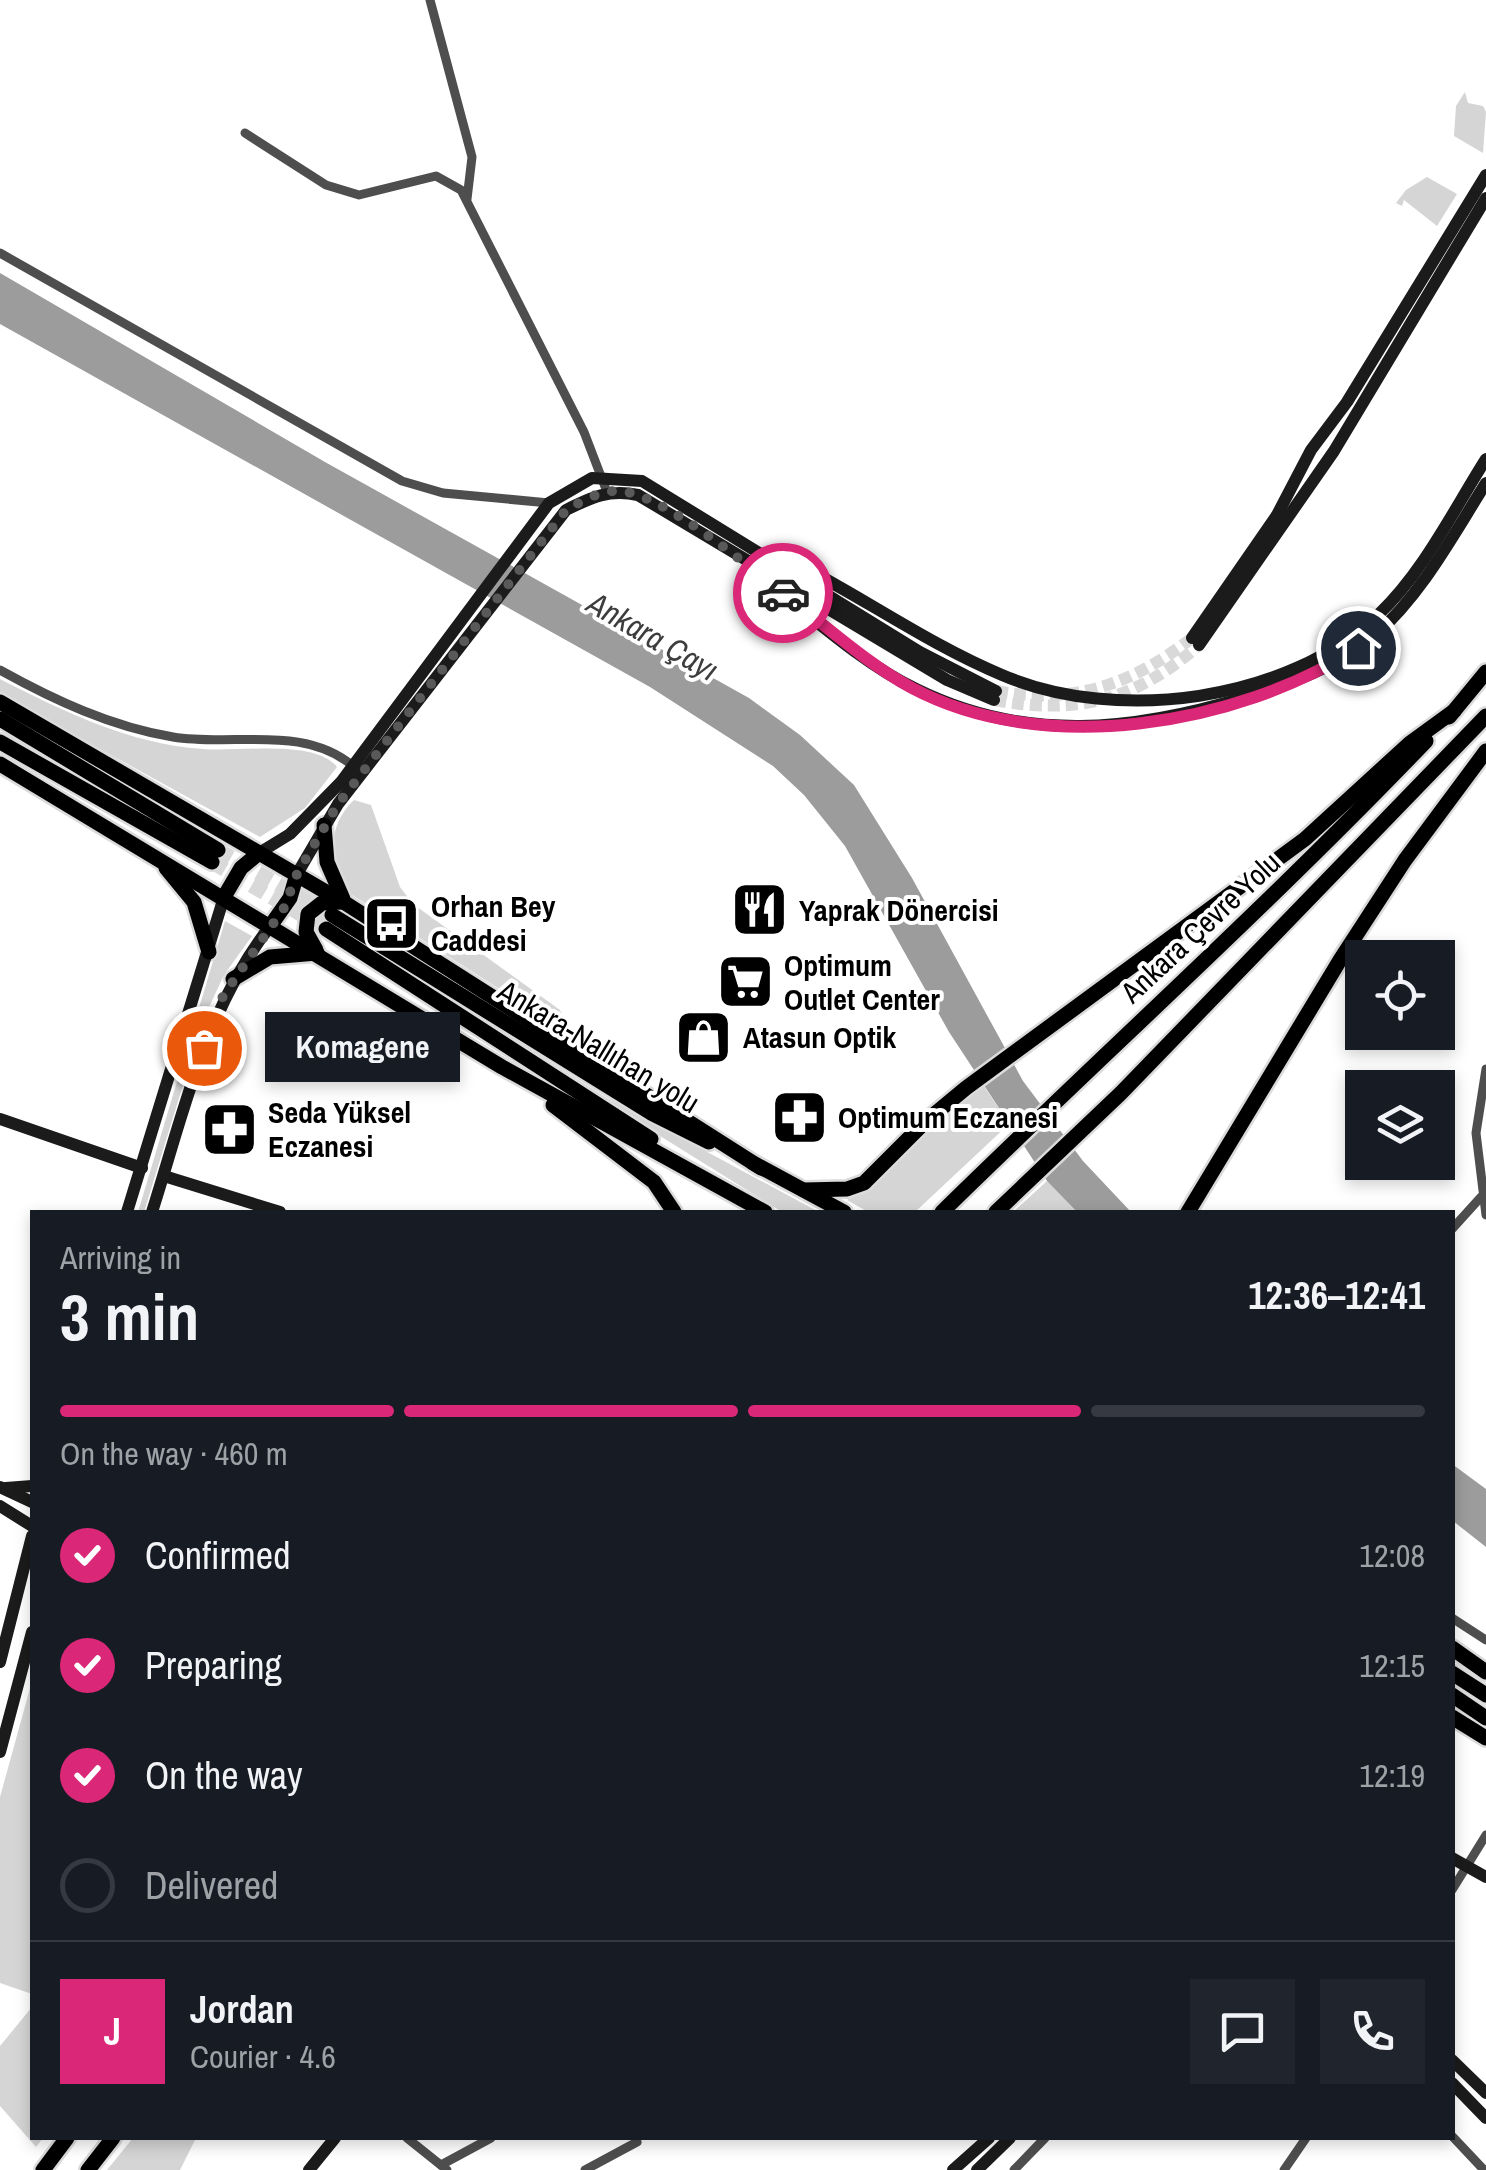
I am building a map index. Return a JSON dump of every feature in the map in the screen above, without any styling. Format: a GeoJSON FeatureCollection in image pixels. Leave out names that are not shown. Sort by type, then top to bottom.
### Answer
{"type":"FeatureCollection","features":[{"type":"Feature","properties":{"kind":"highway","name":"Ankara Çevre Yolu"},"geometry":{"type":"LineString","coordinates":[[944,1210],[1092,1064],[1300,874],[1486,672]]}},
{"type":"Feature","properties":{"kind":"highway"},"geometry":{"type":"LineString","coordinates":[[0,702],[345,903],[761,1168]]}},
{"type":"Feature","properties":{"kind":"highway"},"geometry":{"type":"LineString","coordinates":[[804,1190],[847,1189],[864,1182],[966,1088],[1305,840],[1410,743],[1454,711]]}},
{"type":"Feature","properties":{"kind":"highway","name":"Ankara Çevre Yolu"},"geometry":{"type":"LineString","coordinates":[[998,1210],[1120,1092],[1486,716]]}},
{"type":"Feature","properties":{"kind":"highway"},"geometry":{"type":"LineString","coordinates":[[0,719],[215,856],[0,742]]}},
{"type":"Feature","properties":{"kind":"highway"},"geometry":{"type":"LineString","coordinates":[[1192,1206],[1340,960],[1405,860],[1486,751]]}},
{"type":"Feature","properties":{"kind":"highway"},"geometry":{"type":"LineString","coordinates":[[0,764],[502,1067],[761,1210]]}},
{"type":"Feature","properties":{"kind":"highway"},"geometry":{"type":"LineString","coordinates":[[324,825],[327,862],[345,903]]}},
{"type":"Feature","properties":{"kind":"highway"},"geometry":{"type":"LineString","coordinates":[[224,897],[241,868],[259,853]]}},
{"type":"Feature","properties":{"kind":"highway"},"geometry":{"type":"LineString","coordinates":[[157,857],[194,902],[209,952]]}},
{"type":"Feature","properties":{"kind":"highway"},"geometry":{"type":"LineString","coordinates":[[271,925],[290,898],[297,874]]}},
{"type":"Feature","properties":{"kind":"highway"},"geometry":{"type":"LineString","coordinates":[[318,953],[306,932],[308,914],[322,902],[345,903]]}},
{"type":"Feature","properties":{"kind":"highway","name":"Ankara-Nallıhan yolu"},"geometry":{"type":"LineString","coordinates":[[729,1191],[329,922],[651,1113],[840,1210]]}},
{"type":"Feature","properties":{"kind":"highway"},"geometry":{"type":"LineString","coordinates":[[233,979],[270,958],[318,953]]}},
{"type":"Feature","properties":{"kind":"highway"},"geometry":{"type":"LineString","coordinates":[[502,1067],[642,1172],[664,1193],[673,1210]]}},
{"type":"Feature","properties":{"kind":"highway"},"geometry":{"type":"LineString","coordinates":[[1455,1650],[1486,1672]]}},
{"type":"Feature","properties":{"kind":"highway"},"geometry":{"type":"LineString","coordinates":[[1455,1675],[1486,1695]]}},
{"type":"Feature","properties":{"kind":"highway"},"geometry":{"type":"LineString","coordinates":[[1455,1697],[1486,1718]]}},
{"type":"Feature","properties":{"kind":"highway"},"geometry":{"type":"LineString","coordinates":[[1455,1720],[1486,1738]]}},
{"type":"Feature","properties":{"kind":"highway"},"geometry":{"type":"LineString","coordinates":[[44,2170],[65,2140]]}},
{"type":"Feature","properties":{"kind":"highway"},"geometry":{"type":"LineString","coordinates":[[88,2170],[110,2140]]}},
{"type":"Feature","properties":{"kind":"main road"},"geometry":{"type":"LineString","coordinates":[[1486,175],[1195,641],[1334,451],[1486,198]]}},
{"type":"Feature","properties":{"kind":"main road"},"geometry":{"type":"LineString","coordinates":[[1318,440],[1321,453],[1334,451]]}},
{"type":"Feature","properties":{"kind":"main road"},"geometry":{"type":"LineString","coordinates":[[297,874],[324,825],[566,510],[608,492],[638,494],[1004,676],[1082,698],[1159,701],[1212,692],[1291,670],[1366,625],[1409,581],[1486,459]]}},
{"type":"Feature","properties":{"kind":"main road"},"geometry":{"type":"LineString","coordinates":[[259,853],[290,834],[353,766],[476,606],[549,503],[592,478],[642,481],[912,688],[993,717],[1052,727],[1111,728],[1166,720],[1290,683],[1358,648],[1416,591],[1486,483]]}},
{"type":"Feature","properties":{"kind":"main road"},"geometry":{"type":"LineString","coordinates":[[710,530],[947,680],[995,695]]}},
{"type":"Feature","properties":{"kind":"main road"},"geometry":{"type":"LineString","coordinates":[[353,766],[363,777]]}},
{"type":"Feature","properties":{"kind":"main road"},"geometry":{"type":"LineString","coordinates":[[129,1210],[224,897]]}},
{"type":"Feature","properties":{"kind":"main road"},"geometry":{"type":"LineString","coordinates":[[153,1210],[213,1020],[233,979],[271,925]]}},
{"type":"Feature","properties":{"kind":"main road"},"geometry":{"type":"LineString","coordinates":[[0,1120],[142,1168]]}},
{"type":"Feature","properties":{"kind":"main road"},"geometry":{"type":"LineString","coordinates":[[164,1176],[274,1210]]}},
{"type":"Feature","properties":{"kind":"main road"},"geometry":{"type":"LineString","coordinates":[[0,1487],[30,1486]]}},
{"type":"Feature","properties":{"kind":"main road"},"geometry":{"type":"LineString","coordinates":[[0,1487],[30,1501]]}},
{"type":"Feature","properties":{"kind":"main road"},"geometry":{"type":"LineString","coordinates":[[0,1506],[30,1525]]}},
{"type":"Feature","properties":{"kind":"main road"},"geometry":{"type":"LineString","coordinates":[[0,1662],[30,1544]]}},
{"type":"Feature","properties":{"kind":"main road"},"geometry":{"type":"LineString","coordinates":[[0,1752],[30,1640]]}},
{"type":"Feature","properties":{"kind":"main road"},"geometry":{"type":"LineString","coordinates":[[1455,1860],[1486,1877]]}},
{"type":"Feature","properties":{"kind":"main road"},"geometry":{"type":"LineString","coordinates":[[1455,2063],[1486,2093]]}},
{"type":"Feature","properties":{"kind":"main road"},"geometry":{"type":"LineString","coordinates":[[1455,2086],[1486,2118]]}},
{"type":"Feature","properties":{"kind":"main road"},"geometry":{"type":"LineString","coordinates":[[310,2170],[333,2140]]}},
{"type":"Feature","properties":{"kind":"main road"},"geometry":{"type":"LineString","coordinates":[[953,2170],[987,2140]]}},
{"type":"Feature","properties":{"kind":"main road"},"geometry":{"type":"LineString","coordinates":[[977,2170],[1008,2140]]}},
{"type":"Feature","properties":{"kind":"street"},"geometry":{"type":"LineString","coordinates":[[430,0],[472,157],[466,202]]}},
{"type":"Feature","properties":{"kind":"street"},"geometry":{"type":"LineString","coordinates":[[245,133],[326,185],[359,196],[436,176],[461,190],[608,492]]}},
{"type":"Feature","properties":{"kind":"street"},"geometry":{"type":"LineString","coordinates":[[0,253],[402,481],[443,493],[549,503]]}},
{"type":"Feature","properties":{"kind":"street"},"geometry":{"type":"LineString","coordinates":[[0,670],[96,717],[123,725],[194,740],[306,741],[338,752],[353,766]]}},
{"type":"Feature","properties":{"kind":"street"},"geometry":{"type":"LineString","coordinates":[[1486,1069],[1481,1138],[1481,1198],[1486,1215]]}},
{"type":"Feature","properties":{"kind":"street"},"geometry":{"type":"LineString","coordinates":[[1455,1226],[1481,1198]]}},
{"type":"Feature","properties":{"kind":"street"},"geometry":{"type":"LineString","coordinates":[[1455,1620],[1486,1640]]}},
{"type":"Feature","properties":{"kind":"street"},"geometry":{"type":"LineString","coordinates":[[1455,1885],[1486,1836]]}},
{"type":"Feature","properties":{"kind":"street"},"geometry":{"type":"LineString","coordinates":[[1455,2139],[1484,2170]]}},
{"type":"Feature","properties":{"kind":"street"},"geometry":{"type":"LineString","coordinates":[[410,2140],[444,2167],[488,2140]]}},
{"type":"Feature","properties":{"kind":"street"},"geometry":{"type":"LineString","coordinates":[[585,2170],[636,2140]]}},
{"type":"Feature","properties":{"kind":"street"},"geometry":{"type":"LineString","coordinates":[[1014,2170],[1043,2140]]}},
{"type":"Feature","properties":{"kind":"street"},"geometry":{"type":"LineString","coordinates":[[1284,2170],[1305,2140]]}},
{"type":"Feature","properties":{"kind":"shaded area"},"geometry":{"type":"Polygon","coordinates":[[[1465,92],[1468,103],[1483,106],[1486,112],[1483,153],[1454,136],[1456,106],[1465,92]]]}},
{"type":"Feature","properties":{"kind":"shaded area"},"geometry":{"type":"Polygon","coordinates":[[[1427,177],[1457,194],[1437,226],[1404,200],[1402,206],[1396,203],[1406,190],[1427,177]]]}},
{"type":"Feature","properties":{"kind":"shaded area"},"geometry":{"type":"Polygon","coordinates":[[[0,273],[325,462],[749,698],[800,735],[854,785],[912,878],[1023,1081],[1083,1161],[1129,1210],[1075,1210],[1047,1181],[949,1032],[845,846],[804,795],[773,766],[650,687],[0,324],[0,273]]]}},
{"type":"Feature","properties":{"kind":"shaded area"},"geometry":{"type":"Polygon","coordinates":[[[0,679],[73,714],[149,741],[203,749],[294,750],[326,758],[337,767],[305,808],[260,837],[0,694],[0,679]]]}},
{"type":"Feature","properties":{"kind":"shaded area"},"geometry":{"type":"Polygon","coordinates":[[[354,800],[371,805],[400,887],[413,904],[560,1010],[568,1026],[556,1025],[352,895],[339,871],[333,846],[338,822],[354,800]]]}},
{"type":"Feature","properties":{"kind":"shaded area"},"geometry":{"type":"Polygon","coordinates":[[[225,921],[252,936],[224,975],[203,1020],[145,1210],[139,1210],[225,921]]]}},
{"type":"Feature","properties":{"kind":"shaded area"},"geometry":{"type":"Polygon","coordinates":[[[328,925],[607,1098],[815,1210],[779,1210],[326,928],[328,925]]]}},
{"type":"Feature","properties":{"kind":"shaded area"},"geometry":{"type":"Polygon","coordinates":[[[982,1083],[1009,1124],[917,1210],[864,1210],[847,1200],[891,1169],[923,1133],[982,1083]]]}},
{"type":"Feature","properties":{"kind":"shaded area"},"geometry":{"type":"Polygon","coordinates":[[[1047,1181],[1075,1210],[1015,1210],[1047,1181]]]}},
{"type":"Feature","properties":{"kind":"shaded area"},"geometry":{"type":"Polygon","coordinates":[[[1455,1466],[1486,1489],[1486,1547],[1455,1523],[1455,1466]]]}},
{"type":"Feature","properties":{"kind":"shaded area"},"geometry":{"type":"Polygon","coordinates":[[[30,1688],[30,1993],[0,1983],[0,1797],[30,1688]]]}},
{"type":"Feature","properties":{"kind":"shaded area"},"geometry":{"type":"Polygon","coordinates":[[[30,2009],[30,2140],[41,2140],[36,2147],[0,2106],[0,2046],[30,2009]]]}},
{"type":"Feature","properties":{"kind":"shaded area"},"geometry":{"type":"Polygon","coordinates":[[[131,2140],[195,2140],[180,2170],[107,2170],[131,2140]]]}},
{"type":"Feature","properties":{"kind":"tunnel"},"geometry":{"type":"LineString","coordinates":[[996,691],[1051,695],[1100,687],[1146,668],[1192,638]]}},
{"type":"Feature","properties":{"kind":"tunnel"},"geometry":{"type":"LineString","coordinates":[[994,700],[1052,706],[1104,699],[1152,679],[1199,645]]}},
{"type":"Feature","properties":{"kind":"tunnel"},"geometry":{"type":"LineString","coordinates":[[218,850],[328,913]]}},
{"type":"Feature","properties":{"kind":"tunnel"},"geometry":{"type":"LineString","coordinates":[[212,862],[326,929]]}},
{"type":"Feature","properties":{"kind":"way so far"},"geometry":{"type":"LineString","coordinates":[[204,1048],[223,996],[290,898],[297,874],[338,804],[363,777],[566,510],[597,494],[617,490],[638,494],[707,536],[783,593]]}},
{"type":"Feature","properties":{"kind":"place","name":"Yaprak Dönercisi"},"geometry":{"type":"Point","coordinates":[760,910]}},
{"type":"Feature","properties":{"kind":"place","name":"Orhan Bey Caddesi"},"geometry":{"type":"Point","coordinates":[392,923]}},
{"type":"Feature","properties":{"kind":"place","name":"Optimum Outlet Center"},"geometry":{"type":"Point","coordinates":[745,982]}},
{"type":"Feature","properties":{"kind":"place","name":"Atasun Optik"},"geometry":{"type":"Point","coordinates":[704,1037]}},
{"type":"Feature","properties":{"kind":"place","name":"Komagene"},"geometry":{"type":"Point","coordinates":[204,1048]}},
{"type":"Feature","properties":{"kind":"place","name":"Optimum Eczanesi"},"geometry":{"type":"Point","coordinates":[799,1117]}},
{"type":"Feature","properties":{"kind":"place","name":"Seda Yüksel Eczanesi"},"geometry":{"type":"Point","coordinates":[229,1129]}},
{"type":"Feature","properties":{"kind":"route"},"geometry":{"type":"LineString","coordinates":[[783,593],[912,688],[993,717],[1052,727],[1111,728],[1166,720],[1299,680],[1358,648]]}},
{"type":"Feature","properties":{"kind":"water label","name":"Ankara Çayı"},"geometry":{"type":"Point","coordinates":[653,636]}}]}
